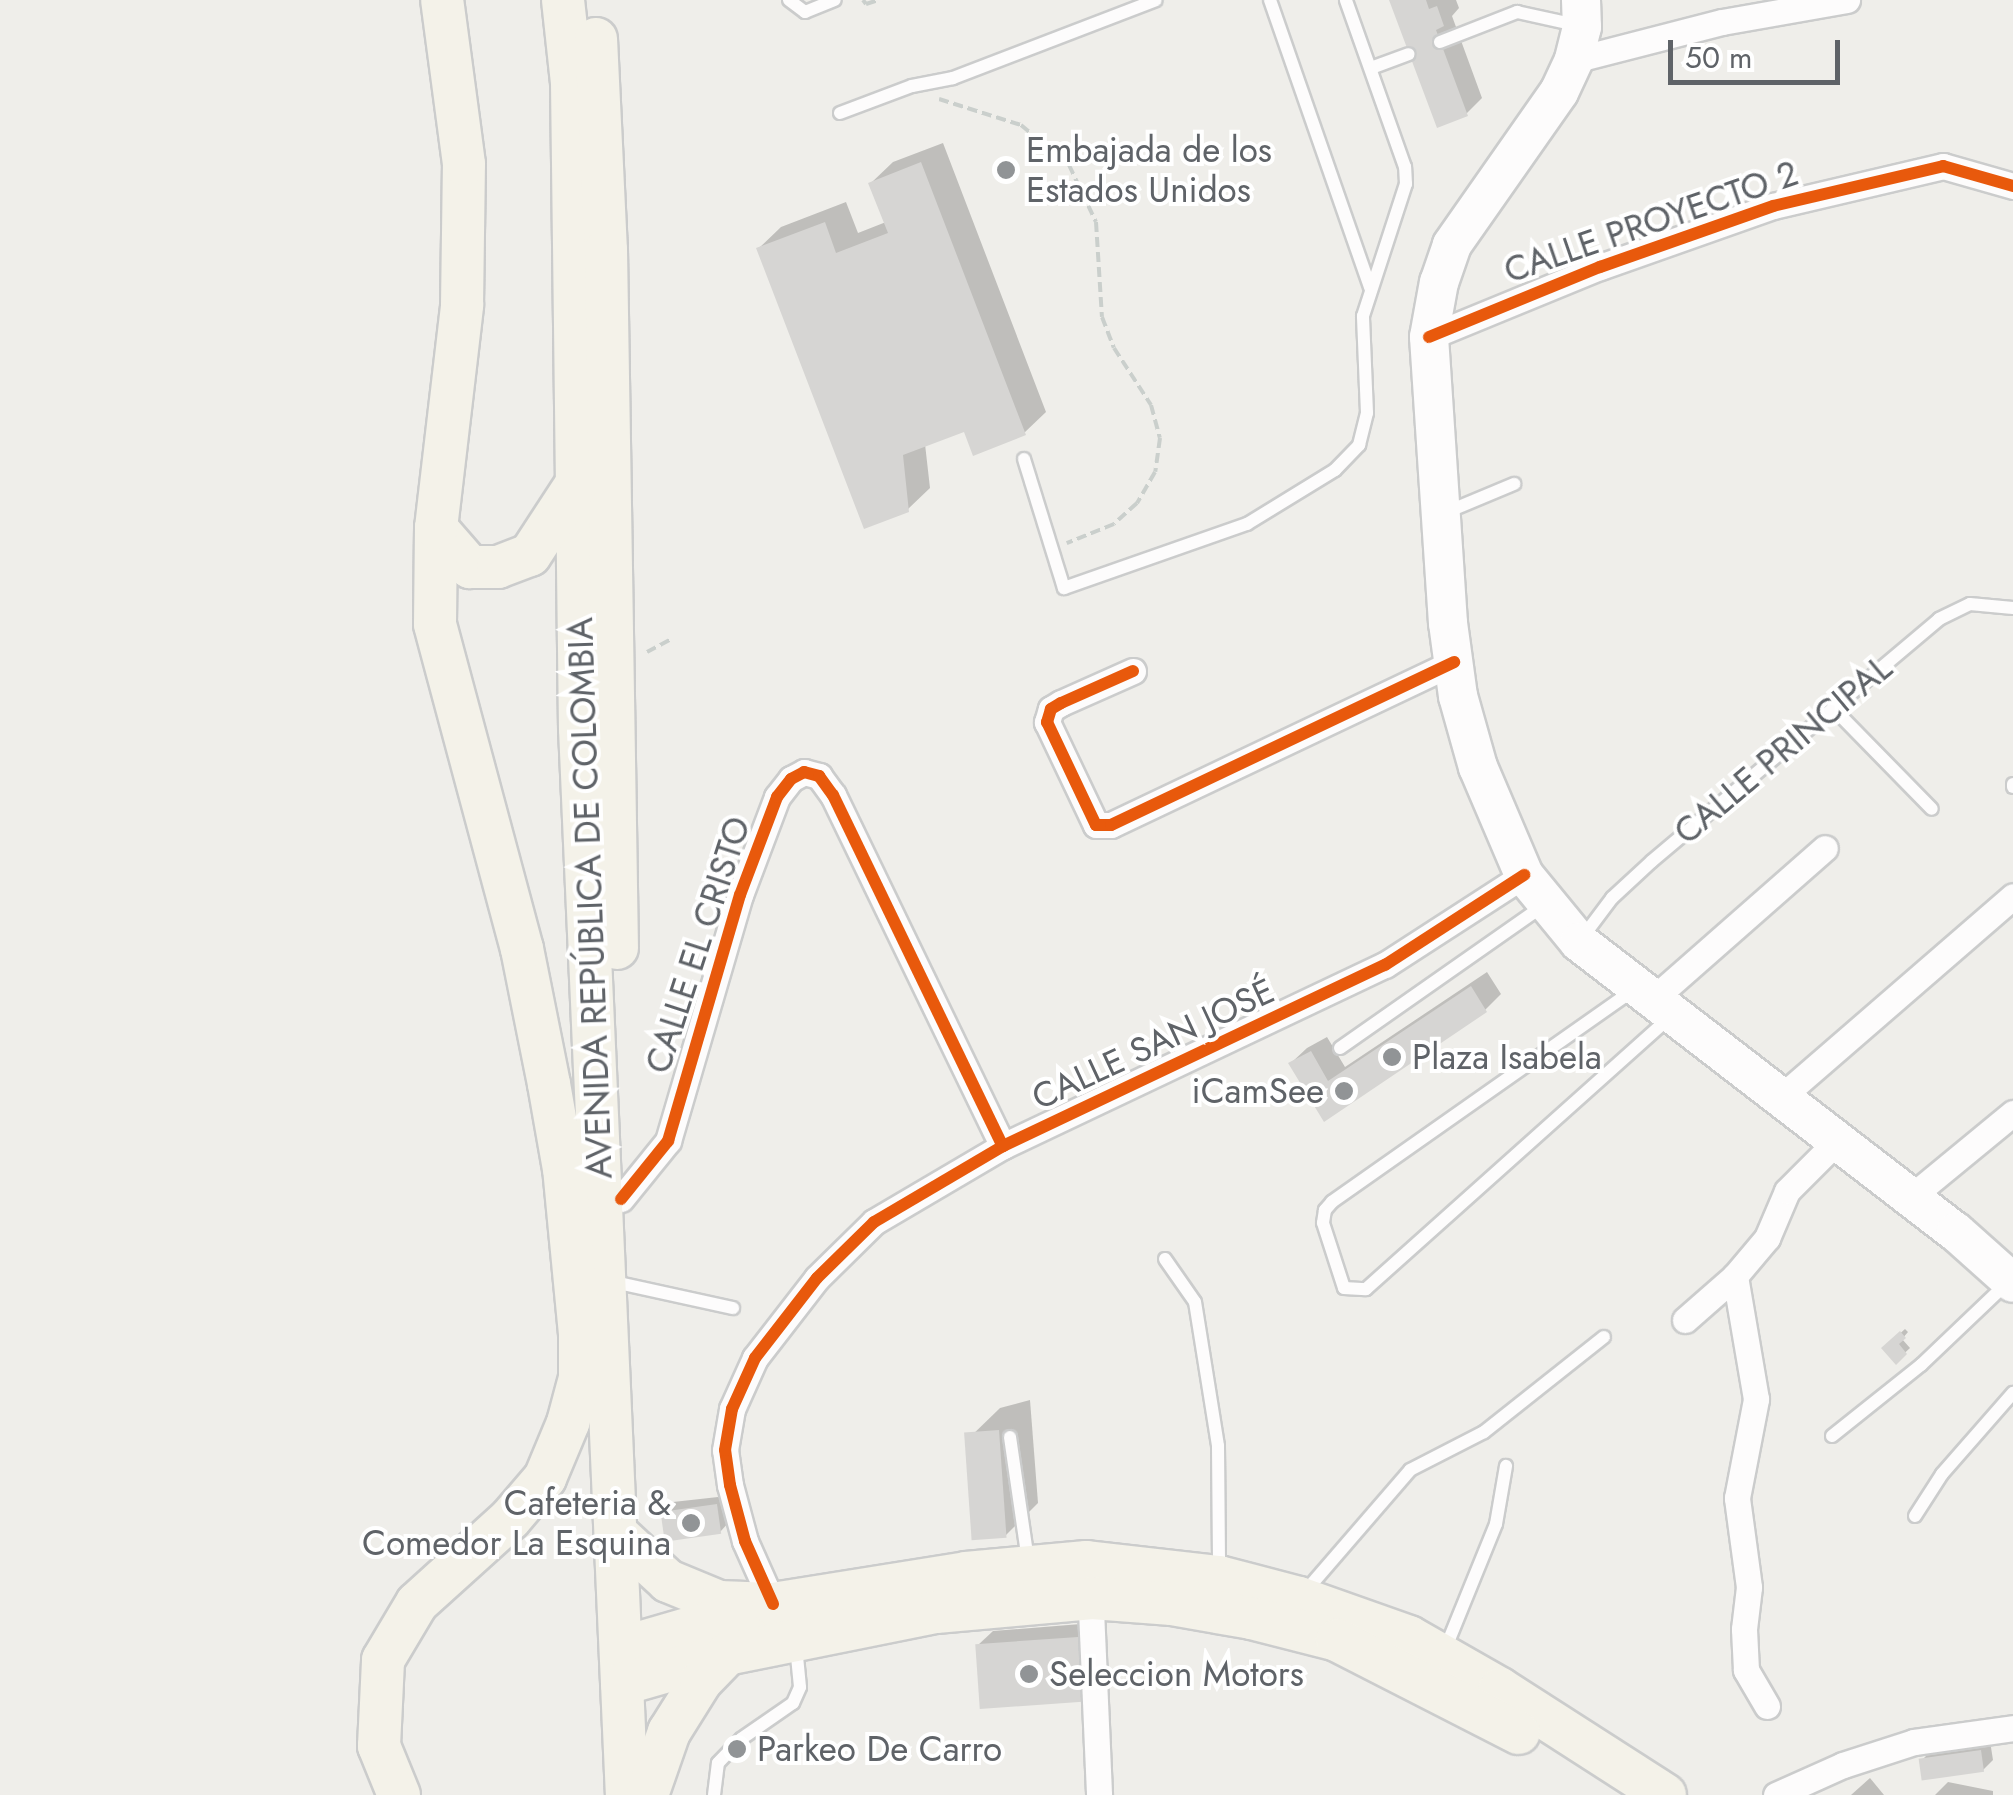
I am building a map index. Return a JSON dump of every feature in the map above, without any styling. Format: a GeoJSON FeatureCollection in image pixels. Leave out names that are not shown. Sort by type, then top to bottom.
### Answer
{"type":"FeatureCollection","features":[{"type":"Feature","properties":{"kind":"main road"},"geometry":{"type":"LineString","coordinates":[[543,0],[556,62],[572,83]]}},
{"type":"Feature","properties":{"kind":"main road","name":"AVENIDA REPÚBLICA DE COLOMBIA"},"geometry":{"type":"LineString","coordinates":[[563,0],[572,83],[580,729],[611,1212],[602,1279],[631,1794]]}},
{"type":"Feature","properties":{"kind":"main road"},"geometry":{"type":"LineString","coordinates":[[591,0],[601,70],[606,268],[611,1212]]}},
{"type":"Feature","properties":{"kind":"main road","name":"AVENIDA REPÚBLICA DE COLOMBIA"},"geometry":{"type":"LineString","coordinates":[[399,1795],[379,1746],[383,1660],[417,1603],[503,1526],[545,1478],[568,1424],[580,1378],[580,1334],[564,1170],[522,950],[435,624],[436,528],[463,288],[464,164],[447,10]]}},
{"type":"Feature","properties":{"kind":"main road"},"geometry":{"type":"LineString","coordinates":[[1579,29],[1558,92],[1452,245],[1439,282],[1429,337],[1454,662],[1478,767],[1535,890],[1579,942],[1912,1198],[2011,1282]]}},
{"type":"Feature","properties":{"kind":"main road"},"geometry":{"type":"LineString","coordinates":[[436,528],[470,568],[498,567],[530,555],[577,482]]}},
{"type":"Feature","properties":{"kind":"main road"},"geometry":{"type":"LineString","coordinates":[[616,1533],[653,1571],[677,1586],[719,1602],[773,1604],[1030,1567],[1172,1604],[1251,1618],[1336,1640],[1493,1717],[1616,1795]]}},
{"type":"Feature","properties":{"kind":"main road"},"geometry":{"type":"LineString","coordinates":[[622,1666],[728,1654],[1089,1580],[1219,1577],[1299,1598],[1409,1637],[1443,1654],[1665,1795]]}},
{"type":"Feature","properties":{"kind":"main road"},"geometry":{"type":"LineString","coordinates":[[622,1666],[773,1604]]}},
{"type":"Feature","properties":{"kind":"main road"},"geometry":{"type":"LineString","coordinates":[[631,1794],[701,1681],[728,1654]]}},
{"type":"Feature","properties":{"kind":"street"},"geometry":{"type":"LineString","coordinates":[[1579,29],[1722,22],[1847,0]]}},
{"type":"Feature","properties":{"kind":"street","name":"CALLE PROYECTO 2"},"geometry":{"type":"LineString","coordinates":[[1429,337],[1600,267],[1773,206],[1943,166],[2013,186]]}},
{"type":"Feature","properties":{"kind":"street"},"geometry":{"type":"LineString","coordinates":[[1132,671],[1061,702],[1051,709],[1047,722],[1096,824],[1111,825],[1454,662]]}},
{"type":"Feature","properties":{"kind":"street","name":"CALLE EL CRISTO"},"geometry":{"type":"LineString","coordinates":[[611,1212],[637,1185],[668,1141],[746,879],[777,797],[791,779],[804,772],[819,776],[834,794],[1003,1146]]}},
{"type":"Feature","properties":{"kind":"street"},"geometry":{"type":"LineString","coordinates":[[1654,1000],[1825,848]]}},
{"type":"Feature","properties":{"kind":"street","name":"CALLE SAN JOSÉ"},"geometry":{"type":"LineString","coordinates":[[773,1604],[745,1541],[725,1450],[732,1409],[755,1358],[817,1278],[874,1222],[1003,1146],[1535,890]]}},
{"type":"Feature","properties":{"kind":"street"},"geometry":{"type":"LineString","coordinates":[[1780,1098],[2013,896]]}},
{"type":"Feature","properties":{"kind":"street"},"geometry":{"type":"LineString","coordinates":[[1912,1198],[2013,1112]]}},
{"type":"Feature","properties":{"kind":"street"},"geometry":{"type":"LineString","coordinates":[[1685,1320],[1735,1276],[1767,1238],[1787,1190],[1837,1141]]}},
{"type":"Feature","properties":{"kind":"street"},"geometry":{"type":"LineString","coordinates":[[1735,1276],[1756,1399],[1737,1498],[1749,1587],[1744,1629],[1746,1670],[1767,1706]]}},
{"type":"Feature","properties":{"kind":"street"},"geometry":{"type":"LineString","coordinates":[[1089,1580],[1099,1795]]}},
{"type":"Feature","properties":{"kind":"street"},"geometry":{"type":"LineString","coordinates":[[1776,1795],[1843,1765],[1914,1742],[2013,1728]]}},
{"type":"Feature","properties":{"kind":"lane"},"geometry":{"type":"LineString","coordinates":[[789,0],[805,12],[835,0]]}},
{"type":"Feature","properties":{"kind":"lane"},"geometry":{"type":"LineString","coordinates":[[840,112],[912,86],[953,78],[1156,0]]}},
{"type":"Feature","properties":{"kind":"lane"},"geometry":{"type":"LineString","coordinates":[[1270,0],[1370,287]]}},
{"type":"Feature","properties":{"kind":"lane"},"geometry":{"type":"LineString","coordinates":[[1024,459],[1064,588],[1216,539],[1276,510],[1335,470],[1364,435],[1363,316],[1406,184],[1405,167],[1346,0]]}},
{"type":"Feature","properties":{"kind":"lane"},"geometry":{"type":"LineString","coordinates":[[1440,42],[1517,12],[1579,29]]}},
{"type":"Feature","properties":{"kind":"lane"},"geometry":{"type":"LineString","coordinates":[[1371,68],[1410,54]]}},
{"type":"Feature","properties":{"kind":"lane"},"geometry":{"type":"LineString","coordinates":[[1441,515],[1514,484]]}},
{"type":"Feature","properties":{"kind":"lane","name":"CALLE PRINCIPAL"},"geometry":{"type":"LineString","coordinates":[[1579,942],[1612,898],[1955,608],[1970,604],[2013,608]]}},
{"type":"Feature","properties":{"kind":"lane"},"geometry":{"type":"LineString","coordinates":[[1833,708],[1932,809]]}},
{"type":"Feature","properties":{"kind":"lane"},"geometry":{"type":"LineString","coordinates":[[1340,1048],[1535,890]]}},
{"type":"Feature","properties":{"kind":"lane"},"geometry":{"type":"LineString","coordinates":[[1654,1000],[1366,1289],[1344,1288],[1323,1223],[1324,1210],[1332,1202],[1654,1000]]}},
{"type":"Feature","properties":{"kind":"lane"},"geometry":{"type":"LineString","coordinates":[[1165,1259],[1195,1302],[1218,1446],[1219,1577]]}},
{"type":"Feature","properties":{"kind":"lane"},"geometry":{"type":"LineString","coordinates":[[602,1279],[733,1308]]}},
{"type":"Feature","properties":{"kind":"lane"},"geometry":{"type":"LineString","coordinates":[[1832,1436],[1921,1365],[2011,1282]]}},
{"type":"Feature","properties":{"kind":"lane"},"geometry":{"type":"LineString","coordinates":[[1299,1598],[1410,1470],[1484,1432],[1604,1337]]}},
{"type":"Feature","properties":{"kind":"lane"},"geometry":{"type":"LineString","coordinates":[[1915,1516],[1942,1474],[2013,1393]]}},
{"type":"Feature","properties":{"kind":"lane"},"geometry":{"type":"LineString","coordinates":[[1010,1436],[1030,1567]]}},
{"type":"Feature","properties":{"kind":"lane"},"geometry":{"type":"LineString","coordinates":[[1443,1654],[1496,1524],[1506,1466]]}},
{"type":"Feature","properties":{"kind":"lane"},"geometry":{"type":"LineString","coordinates":[[714,1795],[718,1763],[741,1739],[793,1703],[800,1687],[795,1641]]}},
{"type":"Feature","properties":{"kind":"path"},"geometry":{"type":"LineString","coordinates":[[863,0],[866,4],[878,0]]}},
{"type":"Feature","properties":{"kind":"path"},"geometry":{"type":"LineString","coordinates":[[912,86],[958,108],[1021,124],[1045,141],[1069,166],[1096,222],[1102,316],[1114,348],[1151,405],[1160,438],[1154,472],[1137,503],[1114,524],[1052,547]]}},
{"type":"Feature","properties":{"kind":"building"},"geometry":{"type":"Polygon","coordinates":[[[1389,0],[1426,0],[1429,9],[1437,6],[1444,26],[1436,30],[1468,116],[1437,128],[1389,0]]]}},
{"type":"Feature","properties":{"kind":"building"},"geometry":{"type":"Polygon","coordinates":[[[921,162],[1026,435],[973,456],[964,432],[903,455],[909,512],[864,529],[756,248],[825,222],[836,253],[888,233],[868,183],[921,162]]]}},
{"type":"Feature","properties":{"kind":"building","name":"Plaza Isabela"},"geometry":{"type":"Polygon","coordinates":[[[1471,986],[1487,1012],[1324,1122],[1288,1063],[1311,1051],[1328,1081],[1471,986]]]}},
{"type":"Feature","properties":{"kind":"building"},"geometry":{"type":"Polygon","coordinates":[[[1900,1331],[1906,1338],[1899,1344],[1907,1354],[1896,1365],[1881,1348],[1900,1331]]]}},
{"type":"Feature","properties":{"kind":"building"},"geometry":{"type":"Polygon","coordinates":[[[999,1430],[1007,1538],[972,1540],[964,1432],[999,1430]]]}},
{"type":"Feature","properties":{"kind":"building","name":"Cafeteria & Comedor La Esquina"},"geometry":{"type":"Polygon","coordinates":[[[717,1504],[721,1534],[665,1542],[661,1512],[717,1504]]]}},
{"type":"Feature","properties":{"kind":"building","name":"Seleccion Motors"},"geometry":{"type":"Polygon","coordinates":[[[1078,1637],[1083,1702],[980,1709],[975,1644],[1078,1637]]]}},
{"type":"Feature","properties":{"kind":"building"},"geometry":{"type":"Polygon","coordinates":[[[1981,1750],[1984,1772],[1922,1781],[1919,1759],[1981,1750]]]}},
{"type":"Feature","properties":{"kind":"cycle path"},"geometry":{"type":"LineString","coordinates":[[1429,337],[1600,267],[1773,206],[1943,166],[2013,186]]}},
{"type":"Feature","properties":{"kind":"cycle path"},"geometry":{"type":"LineString","coordinates":[[1133,671],[1061,703],[1051,709],[1047,722],[1096,825],[1111,825],[1454,662]]}},
{"type":"Feature","properties":{"kind":"cycle path"},"geometry":{"type":"LineString","coordinates":[[621,1199],[668,1141],[740,895],[777,797],[791,779],[804,772],[819,776],[833,795],[1003,1146]]}},
{"type":"Feature","properties":{"kind":"cycle path"},"geometry":{"type":"LineString","coordinates":[[773,1604],[745,1541],[730,1485],[725,1450],[732,1409],[755,1358],[817,1278],[874,1222],[1003,1146],[1385,965],[1524,875]]}},
{"type":"Feature","properties":{"kind":"place","name":"Embajada de los Estados Unidos"},"geometry":{"type":"Point","coordinates":[1006,170]}},
{"type":"Feature","properties":{"kind":"place","name":"Plaza Isabela"},"geometry":{"type":"Point","coordinates":[1392,1057]}},
{"type":"Feature","properties":{"kind":"place","name":"iCamSee"},"geometry":{"type":"Point","coordinates":[1344,1091]}},
{"type":"Feature","properties":{"kind":"place","name":"Cafeteria & Comedor La Esquina"},"geometry":{"type":"Point","coordinates":[691,1523]}},
{"type":"Feature","properties":{"kind":"place","name":"Seleccion Motors"},"geometry":{"type":"Point","coordinates":[1029,1674]}},
{"type":"Feature","properties":{"kind":"place","name":"Parkeo De Carro"},"geometry":{"type":"Point","coordinates":[737,1749]}}]}
